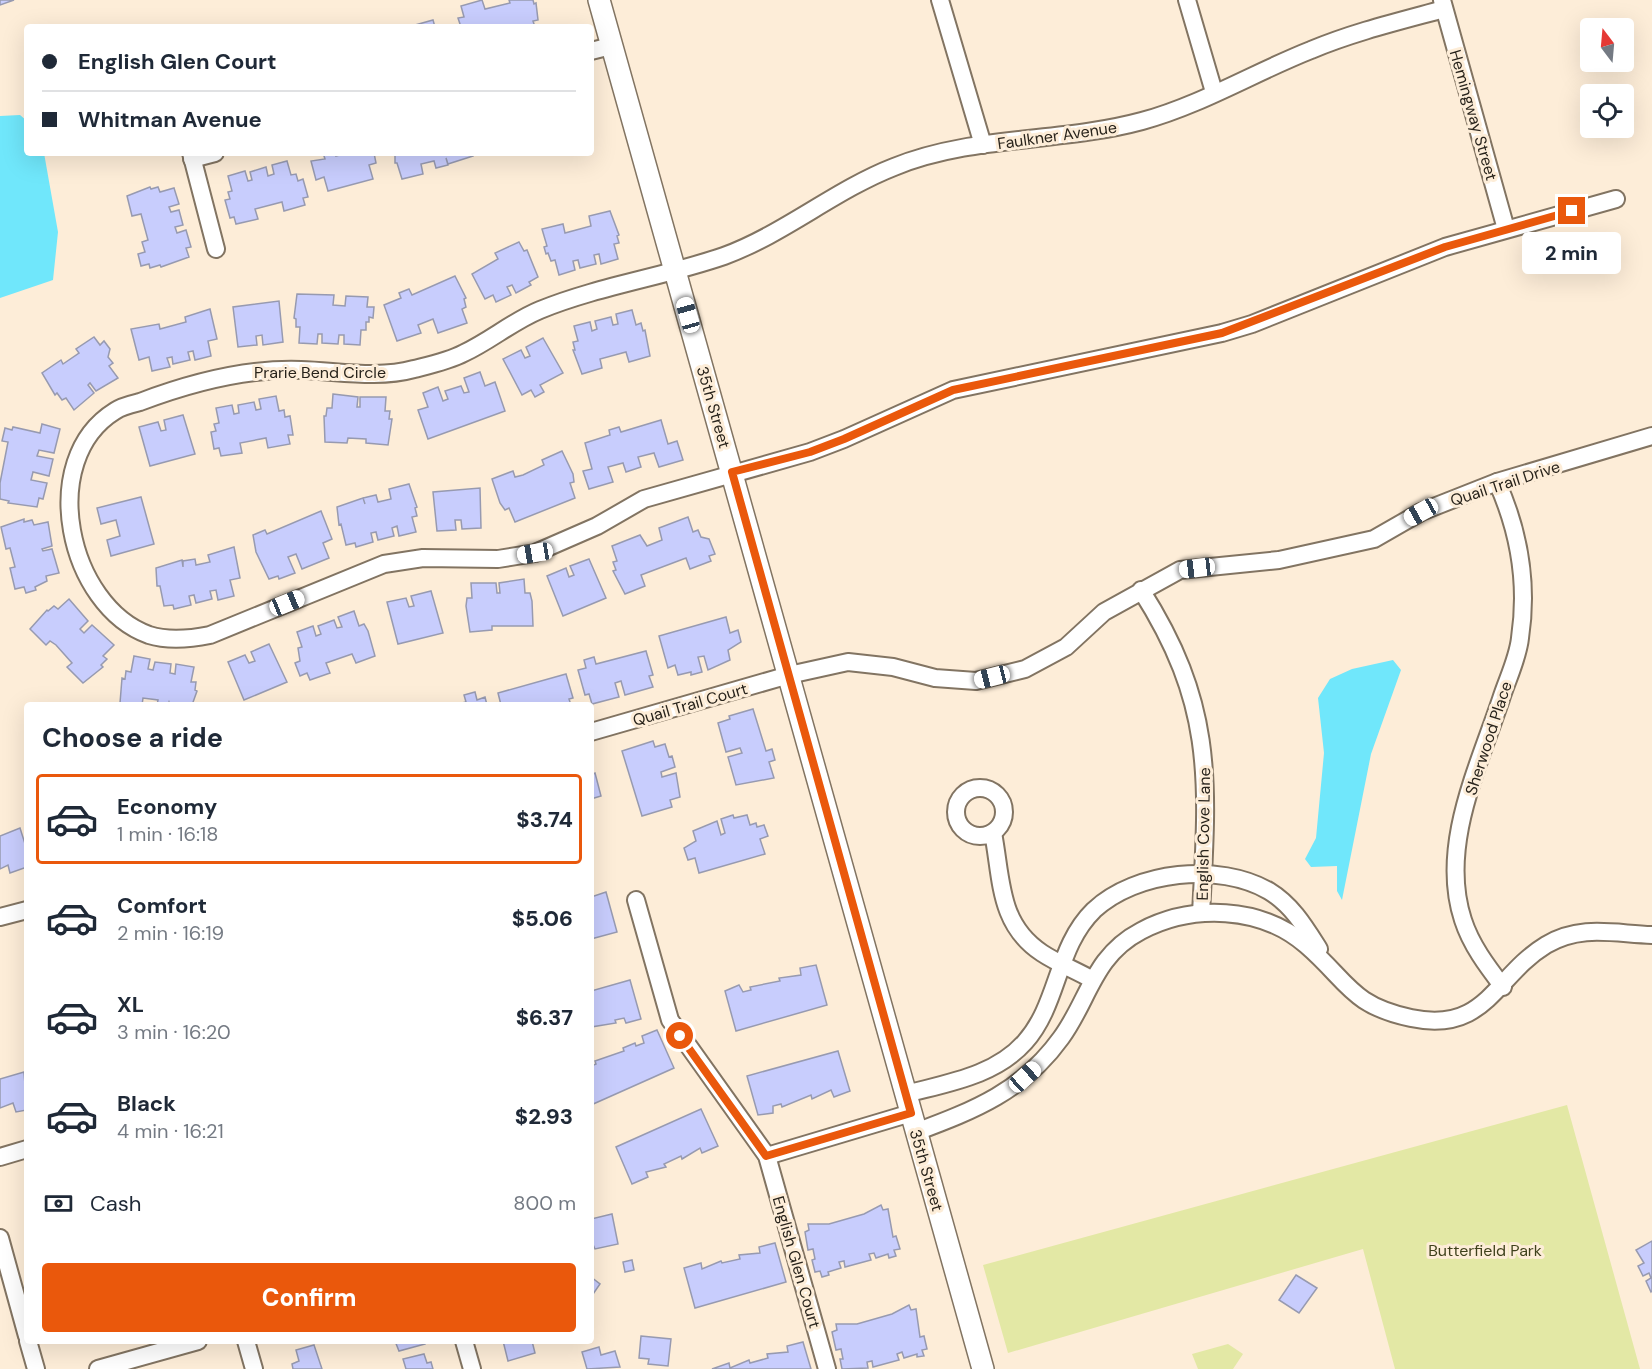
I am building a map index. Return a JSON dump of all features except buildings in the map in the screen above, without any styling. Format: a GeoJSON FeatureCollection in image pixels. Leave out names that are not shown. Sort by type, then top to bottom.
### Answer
{"type":"FeatureCollection","features":[{"type":"Feature","properties":{"kind":"street","name":"35th Street"},"geometry":{"type":"LineString","coordinates":[[599,0],[601,49],[675,269],[983,1369]]}},
{"type":"Feature","properties":{"kind":"street"},"geometry":{"type":"LineString","coordinates":[[940,0],[983,145]]}},
{"type":"Feature","properties":{"kind":"street"},"geometry":{"type":"LineString","coordinates":[[1188,0],[1214,92]]}},
{"type":"Feature","properties":{"kind":"street","name":"Faulkner Avenue"},"geometry":{"type":"LineString","coordinates":[[675,269],[736,250],[890,168],[924,156],[1133,123],[1169,114],[1214,92],[1354,34],[1443,4]]}},
{"type":"Feature","properties":{"kind":"street","name":"Hemingway Street"},"geometry":{"type":"LineString","coordinates":[[1443,4],[1506,229]]}},
{"type":"Feature","properties":{"kind":"street"},"geometry":{"type":"LineString","coordinates":[[192,156],[216,249]]}},
{"type":"Feature","properties":{"kind":"street","name":"Prarie Bend Circle"},"geometry":{"type":"LineString","coordinates":[[675,269],[577,296],[534,313],[463,354],[410,371],[370,373],[297,369],[245,372],[154,396],[115,411],[88,437],[74,467],[70,503],[74,536],[86,575],[101,600],[122,621],[152,636],[186,639],[210,636],[384,564],[423,558],[498,559],[535,553],[597,526],[644,499],[732,472],[810,452],[953,390],[1242,327],[1427,254],[1506,229],[1616,200]]}},
{"type":"Feature","properties":{"kind":"street","name":"Quail Trail Drive"},"geometry":{"type":"LineString","coordinates":[[789,675],[848,662],[893,667],[935,678],[976,681],[1025,669],[1066,647],[1104,612],[1180,570],[1279,560],[1374,539],[1421,512],[1497,482],[1652,436]]}},
{"type":"Feature","properties":{"kind":"street","name":"Sherwood Place"},"geometry":{"type":"LineString","coordinates":[[1497,482],[1510,511],[1518,545],[1522,585],[1520,640],[1468,796],[1454,856],[1456,894],[1463,921],[1476,948],[1503,987]]}},
{"type":"Feature","properties":{"kind":"street","name":"English Cove Lane"},"geometry":{"type":"LineString","coordinates":[[1141,590],[1166,630],[1185,673],[1198,717],[1206,790],[1201,913]]}},
{"type":"Feature","properties":{"kind":"street","name":"Quail Trail Court"},"geometry":{"type":"LineString","coordinates":[[594,731],[789,675]]}},
{"type":"Feature","properties":{"kind":"street"},"geometry":{"type":"LineString","coordinates":[[993,833],[1003,900],[1012,924],[1028,942],[1044,954],[1091,979]]}},
{"type":"Feature","properties":{"kind":"street"},"geometry":{"type":"LineString","coordinates":[[911,1113],[1004,1061],[1025,1043],[1044,1016],[1061,962],[1094,910],[1126,890],[1159,878],[1203,872],[1234,878],[1269,891],[1298,916],[1332,971]]}},
{"type":"Feature","properties":{"kind":"street","name":"English Glen Court"},"geometry":{"type":"LineString","coordinates":[[636,900],[670,1020],[766,1156],[827,1369]]}},
{"type":"Feature","properties":{"kind":"street"},"geometry":{"type":"LineString","coordinates":[[0,917],[24,911]]}},
{"type":"Feature","properties":{"kind":"street"},"geometry":{"type":"LineString","coordinates":[[766,1156],[911,1113],[983,1106],[1012,1089],[1038,1066],[1062,1037],[1091,979],[1111,954],[1138,932],[1172,917],[1201,913],[1239,915],[1279,926],[1306,945],[1355,996],[1378,1009],[1438,1022],[1476,1010],[1503,987],[1526,960],[1548,944],[1595,929],[1652,935]]}},
{"type":"Feature","properties":{"kind":"street"},"geometry":{"type":"LineString","coordinates":[[0,1156],[24,1150]]}},
{"type":"Feature","properties":{"kind":"street"},"geometry":{"type":"LineString","coordinates":[[0,1238],[24,1325]]}},
{"type":"Feature","properties":{"kind":"street"},"geometry":{"type":"LineString","coordinates":[[29,1344],[36,1369]]}},
{"type":"Feature","properties":{"kind":"street"},"geometry":{"type":"LineString","coordinates":[[98,1369],[187,1344]]}},
{"type":"Feature","properties":{"kind":"street"},"geometry":{"type":"LineString","coordinates":[[247,1344],[254,1369]]}},
{"type":"Feature","properties":{"kind":"street"},"geometry":{"type":"LineString","coordinates":[[465,1344],[472,1369]]}},
{"type":"Feature","properties":{"kind":"green space","name":"Butterfield Park"},"geometry":{"type":"Polygon","coordinates":[[[1567,1105],[1640,1369],[1395,1369],[1363,1249],[1008,1353],[983,1265],[1567,1105]]]}},
{"type":"Feature","properties":{"kind":"green space"},"geometry":{"type":"Polygon","coordinates":[[[1228,1344],[1243,1354],[1233,1369],[1198,1369],[1192,1354],[1228,1344]]]}},
{"type":"Feature","properties":{"kind":"water"},"geometry":{"type":"Polygon","coordinates":[[[20,115],[24,118],[24,156],[45,156],[58,232],[53,280],[0,298],[0,116],[20,115]]]}},
{"type":"Feature","properties":{"kind":"water"},"geometry":{"type":"Polygon","coordinates":[[[1393,660],[1401,670],[1371,754],[1342,900],[1337,891],[1337,866],[1311,867],[1305,859],[1316,838],[1324,753],[1318,698],[1330,679],[1352,669],[1393,660]]]}},
{"type":"Feature","properties":{"kind":"route"},"geometry":{"type":"LineString","coordinates":[[680,1036],[766,1156],[911,1113],[732,472],[810,452],[953,390],[1222,333],[1252,324],[1445,247],[1572,211]]}}]}
